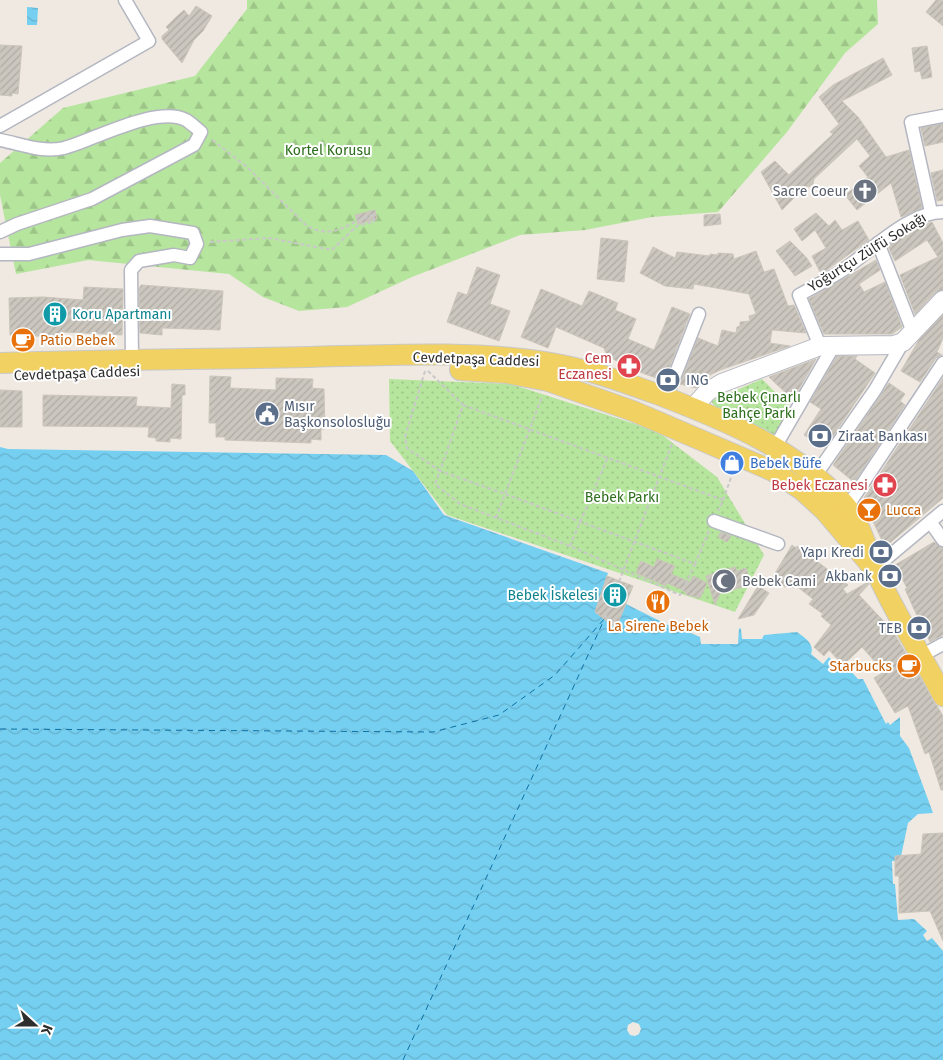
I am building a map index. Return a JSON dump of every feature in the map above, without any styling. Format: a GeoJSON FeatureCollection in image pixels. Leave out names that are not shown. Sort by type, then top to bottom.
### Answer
{"type":"FeatureCollection","features":[{"type":"Feature","properties":{"kind":"main road","name":"Cevdetpaşa Caddesi"},"geometry":{"type":"LineString","coordinates":[[0,363],[345,356],[504,357],[572,367],[640,388],[693,408],[771,444],[808,483],[824,510],[862,556],[875,568]]}},
{"type":"Feature","properties":{"kind":"main road","name":"Cevdetpaşa Caddesi"},"geometry":{"type":"LineString","coordinates":[[0,376],[135,372],[426,369],[506,372],[548,380],[632,411],[747,460],[808,483],[847,507],[861,530],[875,568],[943,696]]}},
{"type":"Feature","properties":{"kind":"main road"},"geometry":{"type":"LineString","coordinates":[[632,411],[633,397],[640,388]]}},
{"type":"Feature","properties":{"kind":"main road"},"geometry":{"type":"LineString","coordinates":[[680,431],[693,408]]}},
{"type":"Feature","properties":{"kind":"main road"},"geometry":{"type":"LineString","coordinates":[[747,460],[764,460],[771,444]]}},
{"type":"Feature","properties":{"kind":"street"},"geometry":{"type":"LineString","coordinates":[[0,126],[149,41],[125,0]]}},
{"type":"Feature","properties":{"kind":"street"},"geometry":{"type":"LineString","coordinates":[[0,140],[42,150],[64,148],[126,125],[166,116],[185,120],[201,132],[194,145],[92,199],[17,224],[0,232]]}},
{"type":"Feature","properties":{"kind":"street"},"geometry":{"type":"LineString","coordinates":[[937,212],[911,122],[943,116]]}},
{"type":"Feature","properties":{"kind":"street","name":"Yoğurtçu Zülfü Sokağı"},"geometry":{"type":"LineString","coordinates":[[826,346],[799,295],[843,270],[878,243],[937,212]]}},
{"type":"Feature","properties":{"kind":"street"},"geometry":{"type":"LineString","coordinates":[[0,254],[29,254],[122,230],[150,226],[195,238],[190,258],[174,255],[138,261],[132,270],[132,360]]}},
{"type":"Feature","properties":{"kind":"street"},"geometry":{"type":"LineString","coordinates":[[878,243],[908,337]]}},
{"type":"Feature","properties":{"kind":"street"},"geometry":{"type":"LineString","coordinates":[[808,483],[875,390],[908,337],[943,300]]}},
{"type":"Feature","properties":{"kind":"street"},"geometry":{"type":"LineString","coordinates":[[666,398],[699,314]]}},
{"type":"Feature","properties":{"kind":"street"},"geometry":{"type":"LineString","coordinates":[[693,408],[707,392],[722,383],[826,346],[894,345],[908,337]]}},
{"type":"Feature","properties":{"kind":"street"},"geometry":{"type":"LineString","coordinates":[[771,444],[826,346]]}},
{"type":"Feature","properties":{"kind":"street"},"geometry":{"type":"LineString","coordinates":[[847,507],[943,363]]}},
{"type":"Feature","properties":{"kind":"street"},"geometry":{"type":"LineString","coordinates":[[875,568],[943,511]]}},
{"type":"Feature","properties":{"kind":"street"},"geometry":{"type":"LineString","coordinates":[[714,522],[778,544]]}},
{"type":"Feature","properties":{"kind":"street"},"geometry":{"type":"LineString","coordinates":[[931,523],[943,540]]}},
{"type":"Feature","properties":{"kind":"street"},"geometry":{"type":"LineString","coordinates":[[922,656],[943,644]]}},
{"type":"Feature","properties":{"kind":"path"},"geometry":{"type":"LineString","coordinates":[[195,238],[268,238],[332,250],[358,225],[374,222],[373,214],[360,218],[338,232],[317,231],[307,226],[247,167],[201,132]]}},
{"type":"Feature","properties":{"kind":"path"},"geometry":{"type":"LineString","coordinates":[[695,564],[440,472],[407,448],[405,437],[426,369],[463,406],[530,428],[723,500]]}},
{"type":"Feature","properties":{"kind":"path"},"geometry":{"type":"LineString","coordinates":[[496,518],[548,380]]}},
{"type":"Feature","properties":{"kind":"path"},"geometry":{"type":"LineString","coordinates":[[463,406],[436,484],[460,504],[570,546],[680,595],[723,500],[747,460]]}},
{"type":"Feature","properties":{"kind":"path"},"geometry":{"type":"LineString","coordinates":[[605,618],[633,542],[680,431]]}},
{"type":"Feature","properties":{"kind":"path"},"geometry":{"type":"LineString","coordinates":[[570,546],[608,457]]}},
{"type":"Feature","properties":{"kind":"green space","name":"Kortel Korusu"},"geometry":{"type":"Polygon","coordinates":[[[247,0],[877,0],[878,24],[845,53],[787,132],[718,212],[652,217],[585,230],[520,235],[412,277],[347,307],[299,311],[263,297],[229,274],[88,260],[16,274],[0,195],[0,163],[63,108],[195,76],[247,9],[247,0]]]}},
{"type":"Feature","properties":{"kind":"green space","name":"Bebek Parkı"},"geometry":{"type":"Polygon","coordinates":[[[389,379],[511,384],[657,431],[717,477],[764,555],[735,612],[447,515],[390,441],[389,379]]]}},
{"type":"Feature","properties":{"kind":"green space","name":"Bebek Çınarlı Bahçe Parkı"},"geometry":{"type":"Polygon","coordinates":[[[762,379],[792,409],[776,436],[715,406],[711,401],[762,379]]]}},
{"type":"Feature","properties":{"kind":"water"},"geometry":{"type":"Polygon","coordinates":[[[27,7],[38,8],[37,25],[27,25],[27,7]]]}},
{"type":"Feature","properties":{"kind":"water"},"geometry":{"type":"Polygon","coordinates":[[[0,447],[8,449],[386,455],[413,471],[444,515],[608,573],[595,612],[616,627],[626,604],[676,629],[677,627],[700,637],[701,644],[738,644],[739,628],[741,629],[742,639],[762,639],[764,635],[797,632],[810,644],[811,654],[823,664],[829,657],[841,673],[847,667],[858,679],[863,679],[886,724],[888,722],[890,725],[900,717],[900,736],[909,748],[933,813],[918,814],[908,823],[900,861],[892,861],[898,920],[914,919],[927,931],[923,935],[927,941],[932,938],[943,951],[943,1060],[0,1060],[0,447]],[[633,1022],[628,1025],[627,1030],[630,1035],[635,1036],[639,1034],[641,1029],[639,1024],[633,1022]]]}},
{"type":"Feature","properties":{"kind":"building"},"geometry":{"type":"Polygon","coordinates":[[[936,0],[943,0],[943,26],[926,12],[936,0]]]}},
{"type":"Feature","properties":{"kind":"building"},"geometry":{"type":"Polygon","coordinates":[[[196,6],[212,16],[203,31],[194,40],[182,63],[162,39],[162,36],[169,30],[166,27],[184,10],[189,16],[196,6]]]}},
{"type":"Feature","properties":{"kind":"building"},"geometry":{"type":"Polygon","coordinates":[[[0,45],[22,46],[18,94],[12,93],[12,96],[0,95],[0,45]]]}},
{"type":"Feature","properties":{"kind":"building"},"geometry":{"type":"Polygon","coordinates":[[[927,46],[932,77],[922,79],[920,71],[915,72],[912,48],[927,46]]]}},
{"type":"Feature","properties":{"kind":"building"},"geometry":{"type":"Polygon","coordinates":[[[883,58],[892,75],[842,101],[858,117],[886,157],[909,150],[922,208],[901,217],[891,183],[857,210],[845,195],[868,177],[859,166],[870,156],[857,139],[814,179],[813,184],[809,187],[806,186],[782,210],[761,172],[775,161],[789,175],[833,134],[830,132],[839,124],[819,97],[833,85],[883,58]]]}},
{"type":"Feature","properties":{"kind":"building"},"geometry":{"type":"Polygon","coordinates":[[[943,124],[943,142],[925,146],[921,128],[943,124]]]}},
{"type":"Feature","properties":{"kind":"building"},"geometry":{"type":"Polygon","coordinates":[[[943,170],[943,200],[937,201],[931,173],[943,170]]]}},
{"type":"Feature","properties":{"kind":"building"},"geometry":{"type":"Polygon","coordinates":[[[375,210],[377,219],[358,224],[355,215],[375,210]]]}},
{"type":"Feature","properties":{"kind":"building"},"geometry":{"type":"Polygon","coordinates":[[[816,213],[829,226],[835,220],[842,230],[858,221],[869,240],[821,274],[812,256],[826,248],[815,230],[802,241],[794,229],[816,213]]]}},
{"type":"Feature","properties":{"kind":"building"},"geometry":{"type":"Polygon","coordinates":[[[720,214],[721,224],[704,226],[704,215],[720,214]]]}},
{"type":"Feature","properties":{"kind":"building"},"geometry":{"type":"Polygon","coordinates":[[[932,222],[943,243],[943,290],[935,293],[915,314],[900,275],[938,257],[927,240],[895,261],[888,246],[908,232],[932,222]]]}},
{"type":"Feature","properties":{"kind":"building"},"geometry":{"type":"Polygon","coordinates":[[[601,238],[628,241],[624,282],[597,279],[601,238]]]}},
{"type":"Feature","properties":{"kind":"building"},"geometry":{"type":"Polygon","coordinates":[[[790,241],[812,266],[795,276],[776,251],[790,241]]]}},
{"type":"Feature","properties":{"kind":"building"},"geometry":{"type":"Polygon","coordinates":[[[653,247],[675,258],[677,252],[710,256],[710,254],[718,255],[718,253],[733,254],[734,259],[756,251],[764,272],[774,269],[788,306],[794,305],[806,333],[772,330],[770,343],[790,346],[720,370],[710,375],[709,378],[696,388],[680,384],[698,338],[718,346],[722,330],[736,333],[740,322],[750,321],[749,316],[756,314],[749,294],[694,284],[693,289],[665,286],[640,273],[653,247]]]}},
{"type":"Feature","properties":{"kind":"building"},"geometry":{"type":"Polygon","coordinates":[[[876,260],[880,270],[859,284],[864,292],[885,282],[902,327],[892,334],[824,334],[809,299],[876,260]]]}},
{"type":"Feature","properties":{"kind":"building"},"geometry":{"type":"Polygon","coordinates":[[[477,267],[500,275],[490,304],[510,311],[499,341],[447,322],[458,292],[467,295],[477,267]]]}},
{"type":"Feature","properties":{"kind":"building"},"geometry":{"type":"Polygon","coordinates":[[[141,285],[223,291],[220,330],[162,328],[162,335],[140,333],[139,289],[141,285]]]}},
{"type":"Feature","properties":{"kind":"building"},"geometry":{"type":"Polygon","coordinates":[[[84,287],[123,289],[122,335],[64,332],[63,337],[10,335],[9,298],[43,297],[83,300],[84,287]]]}},
{"type":"Feature","properties":{"kind":"building"},"geometry":{"type":"Polygon","coordinates":[[[541,289],[582,306],[589,291],[618,303],[615,310],[636,319],[628,339],[654,350],[672,307],[690,314],[664,381],[621,365],[621,363],[607,356],[604,348],[556,327],[548,348],[521,337],[541,289]]]}},
{"type":"Feature","properties":{"kind":"building"},"geometry":{"type":"Polygon","coordinates":[[[943,315],[943,338],[937,352],[942,355],[936,358],[920,382],[901,371],[919,340],[943,315]]]}},
{"type":"Feature","properties":{"kind":"building"},"geometry":{"type":"Polygon","coordinates":[[[837,356],[857,356],[855,359],[875,373],[825,448],[804,435],[821,409],[810,402],[837,356]]]}},
{"type":"Feature","properties":{"kind":"building"},"geometry":{"type":"Polygon","coordinates":[[[816,359],[795,396],[790,397],[769,377],[816,359]]]}},
{"type":"Feature","properties":{"kind":"building","name":"Mısır Başkonsolosluğu"},"geometry":{"type":"Polygon","coordinates":[[[210,376],[231,377],[230,388],[276,390],[276,378],[313,379],[312,388],[324,389],[325,429],[321,429],[321,440],[311,439],[311,443],[225,440],[225,437],[216,437],[216,423],[209,423],[210,376]]]}},
{"type":"Feature","properties":{"kind":"building"},"geometry":{"type":"Polygon","coordinates":[[[943,378],[943,498],[885,547],[864,498],[943,378]]]}},
{"type":"Feature","properties":{"kind":"building"},"geometry":{"type":"Polygon","coordinates":[[[889,383],[905,394],[900,401],[905,405],[854,482],[833,465],[889,383]]]}},
{"type":"Feature","properties":{"kind":"building"},"geometry":{"type":"Polygon","coordinates":[[[172,384],[185,385],[185,395],[182,395],[181,439],[170,438],[170,442],[156,441],[156,438],[148,437],[149,427],[43,426],[43,395],[137,397],[136,406],[171,408],[172,384]]]}},
{"type":"Feature","properties":{"kind":"building"},"geometry":{"type":"Polygon","coordinates":[[[0,390],[22,391],[22,427],[0,427],[0,390]]]}},
{"type":"Feature","properties":{"kind":"building"},"geometry":{"type":"Polygon","coordinates":[[[721,532],[731,536],[727,542],[718,537],[721,532]]]}},
{"type":"Feature","properties":{"kind":"building"},"geometry":{"type":"Polygon","coordinates":[[[934,542],[943,548],[943,635],[930,642],[895,565],[934,542]]]}},
{"type":"Feature","properties":{"kind":"building"},"geometry":{"type":"Polygon","coordinates":[[[792,545],[796,548],[797,546],[848,585],[843,589],[847,594],[868,582],[869,584],[859,595],[892,630],[943,716],[943,790],[941,790],[929,752],[925,754],[908,706],[895,713],[874,678],[884,672],[862,647],[843,665],[829,650],[824,656],[814,647],[831,625],[821,616],[823,614],[809,604],[813,599],[795,585],[793,588],[788,584],[786,587],[771,580],[792,545]]]}},
{"type":"Feature","properties":{"kind":"building"},"geometry":{"type":"Polygon","coordinates":[[[657,559],[675,566],[671,574],[690,582],[693,576],[707,583],[700,598],[687,595],[683,590],[667,583],[666,586],[636,573],[641,561],[654,567],[657,559]]]}},
{"type":"Feature","properties":{"kind":"building","name":"Bebek Cami"},"geometry":{"type":"Polygon","coordinates":[[[735,567],[737,571],[746,568],[751,585],[720,593],[715,605],[706,576],[735,567]]]}},
{"type":"Feature","properties":{"kind":"building","name":"Bebek İskelesi"},"geometry":{"type":"Polygon","coordinates":[[[607,576],[633,586],[616,628],[595,612],[607,576]]]}},
{"type":"Feature","properties":{"kind":"building"},"geometry":{"type":"Polygon","coordinates":[[[758,586],[769,593],[754,615],[738,619],[758,586]]]}},
{"type":"Feature","properties":{"kind":"building"},"geometry":{"type":"Polygon","coordinates":[[[943,833],[943,941],[930,911],[899,913],[899,876],[895,876],[895,856],[921,854],[923,834],[943,833]]]}},
{"type":"Feature","properties":{"kind":"ferry route"},"geometry":{"type":"LineString","coordinates":[[0,729],[433,732],[499,715],[555,675],[605,618]]}},
{"type":"Feature","properties":{"kind":"ferry route"},"geometry":{"type":"LineString","coordinates":[[403,1060],[604,620]]}},
{"type":"Feature","properties":{"kind":"place","name":"Sacre Coeur"},"geometry":{"type":"Point","coordinates":[865,191]}},
{"type":"Feature","properties":{"kind":"place","name":"Koru Apartmanı"},"geometry":{"type":"Point","coordinates":[55,314]}},
{"type":"Feature","properties":{"kind":"place","name":"Patio Bebek"},"geometry":{"type":"Point","coordinates":[23,340]}},
{"type":"Feature","properties":{"kind":"place","name":"Cem Eczanesi"},"geometry":{"type":"Point","coordinates":[629,366]}},
{"type":"Feature","properties":{"kind":"place","name":"ING"},"geometry":{"type":"Point","coordinates":[668,380]}},
{"type":"Feature","properties":{"kind":"place","name":"Mısır Başkonsolosluğu"},"geometry":{"type":"Point","coordinates":[267,414]}},
{"type":"Feature","properties":{"kind":"place","name":"Ziraat Bankası"},"geometry":{"type":"Point","coordinates":[820,436]}},
{"type":"Feature","properties":{"kind":"place","name":"Bebek Büfe"},"geometry":{"type":"Point","coordinates":[732,463]}},
{"type":"Feature","properties":{"kind":"place","name":"Bebek Eczanesi"},"geometry":{"type":"Point","coordinates":[885,485]}},
{"type":"Feature","properties":{"kind":"place","name":"Lucca"},"geometry":{"type":"Point","coordinates":[869,510]}},
{"type":"Feature","properties":{"kind":"place","name":"Yapı Kredi"},"geometry":{"type":"Point","coordinates":[881,552]}},
{"type":"Feature","properties":{"kind":"place","name":"Akbank"},"geometry":{"type":"Point","coordinates":[890,576]}},
{"type":"Feature","properties":{"kind":"place","name":"Bebek Cami"},"geometry":{"type":"Point","coordinates":[724,581]}},
{"type":"Feature","properties":{"kind":"place","name":"Bebek İskelesi"},"geometry":{"type":"Point","coordinates":[615,595]}},
{"type":"Feature","properties":{"kind":"place","name":"La Sirene Bebek"},"geometry":{"type":"Point","coordinates":[658,602]}},
{"type":"Feature","properties":{"kind":"place","name":"TEB"},"geometry":{"type":"Point","coordinates":[919,628]}},
{"type":"Feature","properties":{"kind":"place","name":"Starbucks"},"geometry":{"type":"Point","coordinates":[909,666]}}]}
